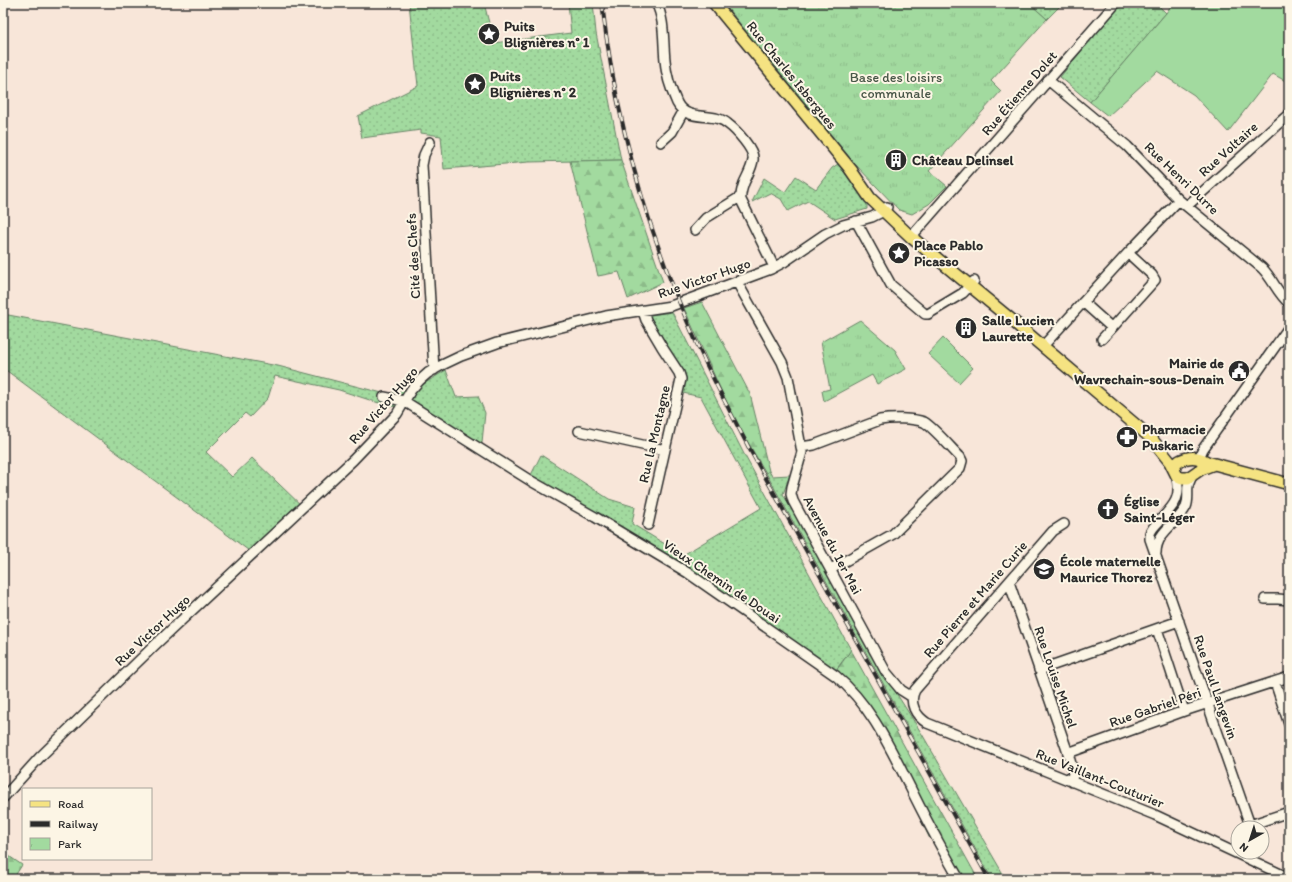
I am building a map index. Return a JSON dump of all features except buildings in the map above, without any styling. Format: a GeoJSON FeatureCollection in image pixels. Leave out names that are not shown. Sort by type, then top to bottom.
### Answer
{"type":"FeatureCollection","features":[{"type":"Feature","properties":{"kind":"main road","name":"Rue Charles Isbergues"},"geometry":{"type":"LineString","coordinates":[[714,3],[885,209],[913,235],[996,301],[1014,322],[1150,437],[1196,464],[1214,464],[1289,484]]}},
{"type":"Feature","properties":{"kind":"main road","name":"Rue Charles Isbergues"},"geometry":{"type":"LineString","coordinates":[[1150,437],[1168,458],[1175,472]]}},
{"type":"Feature","properties":{"kind":"main road"},"geometry":{"type":"LineString","coordinates":[[1178,461],[1196,464],[1185,479],[1179,477],[1175,472],[1175,465],[1178,461]]}},
{"type":"Feature","properties":{"kind":"street"},"geometry":{"type":"LineString","coordinates":[[656,3],[660,12],[666,70],[680,108],[683,112],[689,114],[718,118],[725,121],[751,149],[753,162],[740,197],[774,267]]}},
{"type":"Feature","properties":{"kind":"street","name":"Rue Étienne Dolet"},"geometry":{"type":"LineString","coordinates":[[913,235],[1116,3]]}},
{"type":"Feature","properties":{"kind":"street","name":"Rue Henri Durre"},"geometry":{"type":"LineString","coordinates":[[1048,80],[1127,146],[1183,203],[1262,268],[1270,277],[1282,297],[1289,303]]}},
{"type":"Feature","properties":{"kind":"street"},"geometry":{"type":"LineString","coordinates":[[661,142],[672,132],[683,112]]}},
{"type":"Feature","properties":{"kind":"street","name":"Rue Voltaire"},"geometry":{"type":"LineString","coordinates":[[1043,346],[1128,253],[1183,203],[1289,114]]}},
{"type":"Feature","properties":{"kind":"street","name":"Cité des Chefs"},"geometry":{"type":"LineString","coordinates":[[430,142],[424,155],[422,165],[434,370]]}},
{"type":"Feature","properties":{"kind":"street"},"geometry":{"type":"LineString","coordinates":[[695,230],[706,218],[740,197]]}},
{"type":"Feature","properties":{"kind":"street","name":"Rue Victor Hugo"},"geometry":{"type":"LineString","coordinates":[[3,798],[40,757],[144,656],[353,460],[393,418],[415,385],[434,370],[466,354],[497,343],[606,316],[676,305],[774,267],[825,234],[843,225],[872,218],[885,209]]}},
{"type":"Feature","properties":{"kind":"street"},"geometry":{"type":"LineString","coordinates":[[856,221],[891,285],[923,313],[928,314],[963,293],[973,284]]}},
{"type":"Feature","properties":{"kind":"street"},"geometry":{"type":"LineString","coordinates":[[1102,339],[1155,280],[1152,275],[1128,253]]}},
{"type":"Feature","properties":{"kind":"street","name":"Avenue du 1er Mai"},"geometry":{"type":"LineString","coordinates":[[738,282],[787,372],[802,452],[801,460],[792,487],[792,498],[886,672],[901,690],[912,697]]}},
{"type":"Feature","properties":{"kind":"street"},"geometry":{"type":"LineString","coordinates":[[1083,302],[1112,328]]}},
{"type":"Feature","properties":{"kind":"street","name":"Rue la Montagne"},"geometry":{"type":"LineString","coordinates":[[643,311],[649,324],[679,372],[681,379],[648,525]]}},
{"type":"Feature","properties":{"kind":"street"},"geometry":{"type":"LineString","coordinates":[[1156,554],[1158,541],[1183,512],[1186,505],[1188,487],[1201,451],[1289,327]]}},
{"type":"Feature","properties":{"kind":"street","name":"Vieux Chemin de Douai"},"geometry":{"type":"LineString","coordinates":[[384,397],[404,401],[531,481],[595,517],[688,574],[841,679],[854,693],[874,721],[959,879]]}},
{"type":"Feature","properties":{"kind":"street"},"geometry":{"type":"LineString","coordinates":[[801,447],[814,444],[880,420],[914,420],[929,426],[960,457],[962,461],[960,468],[893,534],[831,569]]}},
{"type":"Feature","properties":{"kind":"street"},"geometry":{"type":"LineString","coordinates":[[579,431],[665,450]]}},
{"type":"Feature","properties":{"kind":"street","name":"Rue Paul Langevin"},"geometry":{"type":"LineString","coordinates":[[1175,472],[1179,486],[1178,498],[1153,528],[1150,534],[1150,539],[1248,820]]}},
{"type":"Feature","properties":{"kind":"street","name":"Rue Pierre et Marie Curie"},"geometry":{"type":"LineString","coordinates":[[912,697],[915,690],[1009,582],[1054,531],[1064,524]]}},
{"type":"Feature","properties":{"kind":"street","name":"Rue Louise Michel"},"geometry":{"type":"LineString","coordinates":[[1009,582],[1068,753],[1073,772],[1072,782]]}},
{"type":"Feature","properties":{"kind":"street"},"geometry":{"type":"LineString","coordinates":[[1265,599],[1289,600]]}},
{"type":"Feature","properties":{"kind":"street"},"geometry":{"type":"LineString","coordinates":[[1039,670],[1179,621]]}},
{"type":"Feature","properties":{"kind":"street"},"geometry":{"type":"LineString","coordinates":[[1157,629],[1184,711]]}},
{"type":"Feature","properties":{"kind":"street","name":"Rue Gabriel Péri"},"geometry":{"type":"LineString","coordinates":[[1068,753],[1184,711],[1289,677]]}},
{"type":"Feature","properties":{"kind":"street"},"geometry":{"type":"LineString","coordinates":[[1275,682],[1289,724]]}},
{"type":"Feature","properties":{"kind":"street","name":"Rue Vaillant-Couturier"},"geometry":{"type":"LineString","coordinates":[[912,697],[916,712],[921,719],[927,723],[1230,846]]}},
{"type":"Feature","properties":{"kind":"street"},"geometry":{"type":"LineString","coordinates":[[1268,820],[1289,812]]}},
{"type":"Feature","properties":{"kind":"street","name":"Rue Vaillant-Couturier"},"geometry":{"type":"LineString","coordinates":[[1260,860],[1289,878]]}},
{"type":"Feature","properties":{"kind":"green space"},"geometry":{"type":"Polygon","coordinates":[[[409,3],[484,3],[494,43],[571,33],[568,3],[593,3],[596,33],[621,160],[529,162],[444,169],[441,136],[421,133],[421,130],[362,138],[358,116],[418,86],[409,3]]]}},
{"type":"Feature","properties":{"kind":"green space","name":"Base des loisirs communale"},"geometry":{"type":"Polygon","coordinates":[[[723,3],[1029,3],[1047,19],[991,81],[1001,91],[929,171],[947,186],[929,204],[912,214],[899,210],[855,164],[723,3]]]}},
{"type":"Feature","properties":{"kind":"green space"},"geometry":{"type":"Polygon","coordinates":[[[1029,3],[1063,3],[1047,19],[1029,3]]]}},
{"type":"Feature","properties":{"kind":"green space"},"geometry":{"type":"Polygon","coordinates":[[[1121,3],[1156,3],[1166,13],[1090,102],[1060,77],[1121,3]]]}},
{"type":"Feature","properties":{"kind":"green space"},"geometry":{"type":"Polygon","coordinates":[[[1173,3],[1289,3],[1289,83],[1273,74],[1228,132],[1194,95],[1157,71],[1108,116],[1090,102],[1173,3]]]}},
{"type":"Feature","properties":{"kind":"green space"},"geometry":{"type":"Polygon","coordinates":[[[621,160],[663,282],[628,299],[619,272],[598,276],[570,161],[621,160]]]}},
{"type":"Feature","properties":{"kind":"green space"},"geometry":{"type":"Polygon","coordinates":[[[838,164],[867,202],[867,209],[835,219],[808,201],[788,211],[781,199],[770,193],[752,202],[764,178],[785,192],[796,176],[816,189],[832,168],[838,164]]]}},
{"type":"Feature","properties":{"kind":"green space"},"geometry":{"type":"Polygon","coordinates":[[[702,302],[750,394],[769,471],[766,473],[733,417],[684,308],[702,302]]]}},
{"type":"Feature","properties":{"kind":"green space"},"geometry":{"type":"Polygon","coordinates":[[[672,312],[745,456],[851,650],[832,675],[717,597],[528,481],[541,455],[609,499],[635,507],[632,524],[683,555],[761,508],[701,397],[683,393],[685,381],[652,324],[650,315],[672,312]]]}},
{"type":"Feature","properties":{"kind":"green space"},"geometry":{"type":"Polygon","coordinates":[[[3,314],[278,366],[386,394],[422,385],[446,370],[456,397],[478,396],[485,413],[481,452],[414,410],[385,405],[339,390],[275,376],[268,398],[250,417],[245,413],[206,452],[232,477],[252,458],[306,510],[256,556],[3,368],[3,314]]]}},
{"type":"Feature","properties":{"kind":"green space"},"geometry":{"type":"Polygon","coordinates":[[[860,320],[895,350],[906,369],[877,384],[872,375],[824,401],[822,391],[830,389],[821,342],[860,320]]]}},
{"type":"Feature","properties":{"kind":"green space"},"geometry":{"type":"Polygon","coordinates":[[[943,338],[973,368],[959,383],[928,354],[943,338]]]}},
{"type":"Feature","properties":{"kind":"green space"},"geometry":{"type":"Polygon","coordinates":[[[769,471],[772,476],[790,475],[783,494],[893,688],[922,734],[1006,879],[992,879],[766,473],[769,471]]]}},
{"type":"Feature","properties":{"kind":"green space"},"geometry":{"type":"Polygon","coordinates":[[[851,650],[978,879],[961,879],[938,838],[930,839],[883,742],[857,698],[833,675],[851,650]]]}},
{"type":"Feature","properties":{"kind":"green space"},"geometry":{"type":"Polygon","coordinates":[[[3,852],[22,865],[13,879],[3,879],[3,852]]]}},
{"type":"Feature","properties":{"kind":"railway"},"geometry":{"type":"LineString","coordinates":[[602,3],[615,89],[635,173],[662,256],[677,297],[700,351],[749,448],[989,879]]}},
{"type":"Feature","properties":{"kind":"place","name":"Puits Blignières n° 1"},"geometry":{"type":"Point","coordinates":[489,34]}},
{"type":"Feature","properties":{"kind":"place","name":"Puits Blignières n° 2"},"geometry":{"type":"Point","coordinates":[475,84]}},
{"type":"Feature","properties":{"kind":"place","name":"Château Delinsel"},"geometry":{"type":"Point","coordinates":[896,160]}},
{"type":"Feature","properties":{"kind":"place","name":"Place Pablo Picasso"},"geometry":{"type":"Point","coordinates":[899,253]}},
{"type":"Feature","properties":{"kind":"place","name":"Salle Lucien Laurette"},"geometry":{"type":"Point","coordinates":[966,328]}},
{"type":"Feature","properties":{"kind":"place","name":"Mairie de Wavrechain-sous-Denain"},"geometry":{"type":"Point","coordinates":[1239,371]}},
{"type":"Feature","properties":{"kind":"place","name":"Pharmacie Puskaric"},"geometry":{"type":"Point","coordinates":[1127,437]}},
{"type":"Feature","properties":{"kind":"place","name":"Église Saint-Léger"},"geometry":{"type":"Point","coordinates":[1108,509]}},
{"type":"Feature","properties":{"kind":"place","name":"École maternelle Maurice Thorez"},"geometry":{"type":"Point","coordinates":[1044,569]}}]}
